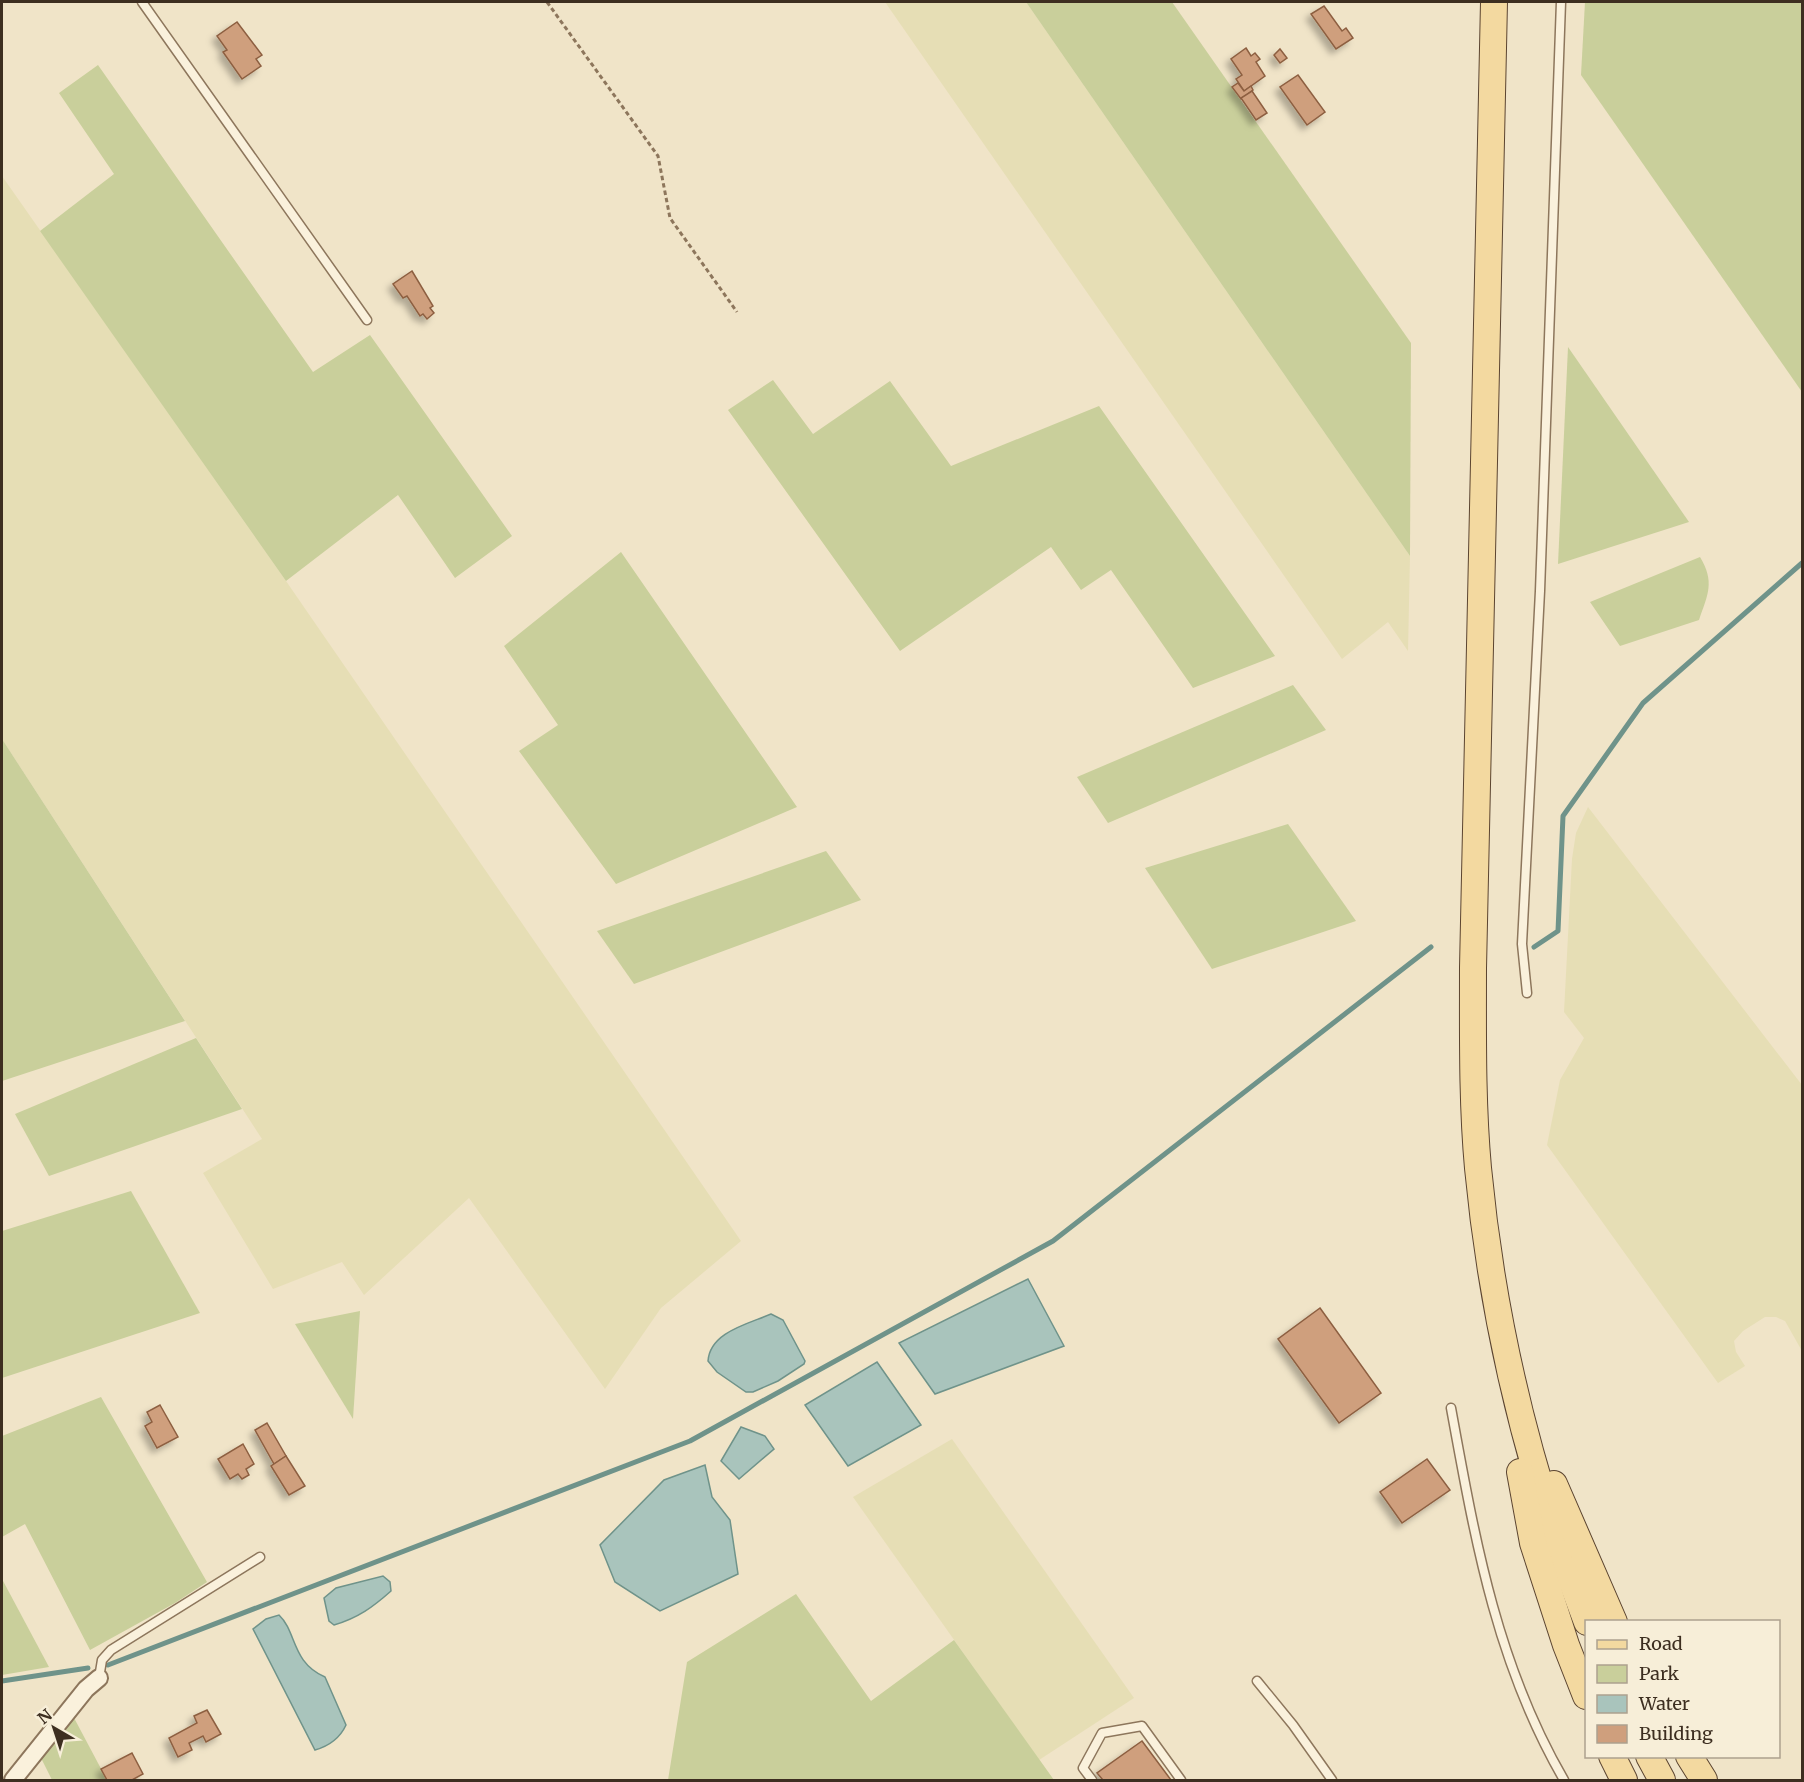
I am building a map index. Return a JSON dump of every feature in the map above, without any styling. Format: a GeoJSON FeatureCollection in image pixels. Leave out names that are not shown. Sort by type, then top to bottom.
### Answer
{"type":"FeatureCollection","features":[{"type":"Feature","properties":{"kind":"main road"},"geometry":{"type":"LineString","coordinates":[[1494,2],[1473,968],[1473,1088],[1486,1247],[1515,1402],[1550,1521],[1586,1620]]}},
{"type":"Feature","properties":{"kind":"main road"},"geometry":{"type":"LineString","coordinates":[[1515,1402],[1544,1461],[1583,1556],[1613,1620]]}},
{"type":"Feature","properties":{"kind":"main road"},"geometry":{"type":"LineString","coordinates":[[1515,1402],[1520,1470],[1533,1543],[1566,1645],[1585,1691]]}},
{"type":"Feature","properties":{"kind":"main road"},"geometry":{"type":"LineString","coordinates":[[1613,1758],[1624,1780]]}},
{"type":"Feature","properties":{"kind":"main road"},"geometry":{"type":"LineString","coordinates":[[1650,1758],[1662,1780]]}},
{"type":"Feature","properties":{"kind":"main road"},"geometry":{"type":"LineString","coordinates":[[1690,1758],[1704,1780]]}},
{"type":"Feature","properties":{"kind":"street"},"geometry":{"type":"LineString","coordinates":[[13,1780],[86,1689],[99,1678]]}},
{"type":"Feature","properties":{"kind":"lane"},"geometry":{"type":"LineString","coordinates":[[142,2],[367,320]]}},
{"type":"Feature","properties":{"kind":"lane"},"geometry":{"type":"LineString","coordinates":[[1527,993],[1522,944],[1540,591],[1561,2]]}},
{"type":"Feature","properties":{"kind":"lane"},"geometry":{"type":"LineString","coordinates":[[1451,1408],[1468,1503],[1514,1680],[1539,1738],[1564,1780]]}},
{"type":"Feature","properties":{"kind":"lane"},"geometry":{"type":"LineString","coordinates":[[99,1678],[102,1660],[111,1650],[260,1557]]}},
{"type":"Feature","properties":{"kind":"lane"},"geometry":{"type":"LineString","coordinates":[[1257,1681],[1293,1725],[1332,1780]]}},
{"type":"Feature","properties":{"kind":"lane"},"geometry":{"type":"LineString","coordinates":[[1092,1780],[1083,1768],[1102,1733],[1142,1726],[1181,1780]]}},
{"type":"Feature","properties":{"kind":"path"},"geometry":{"type":"LineString","coordinates":[[547,2],[658,156],[670,218],[737,312]]}},
{"type":"Feature","properties":{"kind":"shaded area"},"geometry":{"type":"Polygon","coordinates":[[[885,2],[1026,2],[1410,556],[1408,651],[1388,622],[1342,659],[885,2]]]}},
{"type":"Feature","properties":{"kind":"shaded area"},"geometry":{"type":"Polygon","coordinates":[[[2,176],[286,581],[741,1241],[661,1308],[605,1389],[469,1198],[364,1295],[342,1262],[273,1289],[203,1173],[262,1139],[2,739],[2,176]]]}},
{"type":"Feature","properties":{"kind":"shaded area"},"geometry":{"type":"Polygon","coordinates":[[[1588,807],[1802,1085],[1802,1351],[1785,1321],[1776,1317],[1765,1317],[1743,1331],[1734,1341],[1736,1352],[1745,1366],[1718,1383],[1547,1145],[1560,1080],[1584,1038],[1564,1012],[1572,859],[1576,833],[1588,807]]]}},
{"type":"Feature","properties":{"kind":"shaded area"},"geometry":{"type":"Polygon","coordinates":[[[952,1439],[1134,1698],[1039,1760],[853,1497],[952,1439]]]}},
{"type":"Feature","properties":{"kind":"green space"},"geometry":{"type":"Polygon","coordinates":[[[1026,2],[1172,2],[1411,343],[1410,556],[1026,2]]]}},
{"type":"Feature","properties":{"kind":"green space"},"geometry":{"type":"Polygon","coordinates":[[[1585,2],[1802,2],[1802,392],[1581,75],[1585,2]]]}},
{"type":"Feature","properties":{"kind":"green space"},"geometry":{"type":"Polygon","coordinates":[[[98,65],[313,372],[370,335],[512,536],[455,578],[398,495],[286,581],[40,231],[114,174],[59,93],[98,65]]]}},
{"type":"Feature","properties":{"kind":"green space"},"geometry":{"type":"Polygon","coordinates":[[[1568,347],[1689,522],[1558,564],[1568,347]]]}},
{"type":"Feature","properties":{"kind":"green space"},"geometry":{"type":"Polygon","coordinates":[[[773,380],[813,434],[890,381],[951,466],[1099,406],[1275,656],[1193,688],[1111,570],[1081,590],[1051,547],[900,651],[728,410],[773,380]]]}},
{"type":"Feature","properties":{"kind":"green space"},"geometry":{"type":"Polygon","coordinates":[[[621,552],[797,807],[616,884],[519,751],[558,725],[504,646],[621,552]]]}},
{"type":"Feature","properties":{"kind":"green space"},"geometry":{"type":"Polygon","coordinates":[[[1700,557],[1709,581],[1699,620],[1620,646],[1590,602],[1700,557]]]}},
{"type":"Feature","properties":{"kind":"green space"},"geometry":{"type":"Polygon","coordinates":[[[1293,685],[1326,730],[1108,823],[1077,777],[1293,685]]]}},
{"type":"Feature","properties":{"kind":"green space"},"geometry":{"type":"Polygon","coordinates":[[[2,739],[185,1021],[2,1081],[2,739]]]}},
{"type":"Feature","properties":{"kind":"green space"},"geometry":{"type":"Polygon","coordinates":[[[1288,824],[1356,921],[1212,969],[1145,868],[1288,824]]]}},
{"type":"Feature","properties":{"kind":"green space"},"geometry":{"type":"Polygon","coordinates":[[[826,851],[861,900],[634,984],[597,931],[826,851]]]}},
{"type":"Feature","properties":{"kind":"green space"},"geometry":{"type":"Polygon","coordinates":[[[196,1038],[242,1109],[49,1176],[15,1114],[196,1038]]]}},
{"type":"Feature","properties":{"kind":"green space"},"geometry":{"type":"Polygon","coordinates":[[[131,1191],[200,1313],[2,1378],[2,1231],[131,1191]]]}},
{"type":"Feature","properties":{"kind":"green space"},"geometry":{"type":"Polygon","coordinates":[[[360,1311],[353,1419],[295,1324],[360,1311]]]}},
{"type":"Feature","properties":{"kind":"green space"},"geometry":{"type":"Polygon","coordinates":[[[101,1397],[207,1582],[175,1603],[90,1650],[25,1524],[2,1537],[2,1436],[101,1397]]]}},
{"type":"Feature","properties":{"kind":"green space"},"geometry":{"type":"Polygon","coordinates":[[[2,1579],[49,1667],[2,1675],[2,1579]]]}},
{"type":"Feature","properties":{"kind":"green space"},"geometry":{"type":"Polygon","coordinates":[[[796,1594],[871,1701],[954,1640],[1054,1780],[668,1780],[687,1662],[796,1594]]]}},
{"type":"Feature","properties":{"kind":"green space"},"geometry":{"type":"Polygon","coordinates":[[[73,1716],[107,1780],[52,1780],[40,1756],[73,1716]]]}},
{"type":"Feature","properties":{"kind":"water"},"geometry":{"type":"Polygon","coordinates":[[[1028,1279],[1064,1346],[935,1394],[899,1343],[1028,1279]]]}},
{"type":"Feature","properties":{"kind":"water"},"geometry":{"type":"Polygon","coordinates":[[[771,1314],[783,1320],[805,1361],[804,1364],[778,1381],[753,1392],[746,1392],[717,1372],[708,1361],[710,1351],[715,1343],[732,1330],[771,1314]]]}},
{"type":"Feature","properties":{"kind":"water"},"geometry":{"type":"Polygon","coordinates":[[[877,1362],[921,1425],[848,1466],[805,1405],[877,1362]]]}},
{"type":"Feature","properties":{"kind":"water"},"geometry":{"type":"Polygon","coordinates":[[[741,1427],[765,1436],[774,1449],[739,1479],[721,1461],[741,1427]]]}},
{"type":"Feature","properties":{"kind":"water"},"geometry":{"type":"Polygon","coordinates":[[[705,1465],[712,1497],[730,1520],[738,1574],[660,1611],[615,1582],[600,1545],[664,1480],[705,1465]]]}},
{"type":"Feature","properties":{"kind":"water"},"geometry":{"type":"Polygon","coordinates":[[[383,1576],[390,1582],[391,1591],[384,1597],[350,1619],[334,1625],[329,1621],[324,1598],[336,1588],[383,1576]]]}},
{"type":"Feature","properties":{"kind":"water"},"geometry":{"type":"Polygon","coordinates":[[[279,1615],[285,1622],[300,1655],[314,1671],[325,1677],[346,1725],[334,1741],[315,1750],[253,1629],[266,1619],[279,1615]]]}},
{"type":"Feature","properties":{"kind":"building"},"geometry":{"type":"Polygon","coordinates":[[[1324,6],[1342,31],[1346,28],[1353,38],[1336,49],[1311,14],[1324,6]]]}},
{"type":"Feature","properties":{"kind":"building"},"geometry":{"type":"Polygon","coordinates":[[[237,22],[262,55],[256,59],[261,66],[242,79],[223,52],[227,50],[217,36],[237,22]]]}},
{"type":"Feature","properties":{"kind":"building"},"geometry":{"type":"Polygon","coordinates":[[[1246,48],[1251,56],[1255,53],[1260,59],[1256,62],[1265,76],[1244,91],[1236,79],[1242,75],[1231,59],[1246,48]]]}},
{"type":"Feature","properties":{"kind":"building"},"geometry":{"type":"Polygon","coordinates":[[[1280,49],[1287,58],[1280,63],[1274,55],[1280,49]]]}},
{"type":"Feature","properties":{"kind":"building"},"geometry":{"type":"Polygon","coordinates":[[[1298,75],[1325,112],[1307,125],[1280,87],[1298,75]]]}},
{"type":"Feature","properties":{"kind":"building"},"geometry":{"type":"Polygon","coordinates":[[[1238,83],[1244,91],[1251,86],[1253,90],[1241,99],[1232,87],[1238,83]]]}},
{"type":"Feature","properties":{"kind":"building"},"geometry":{"type":"Polygon","coordinates":[[[1252,91],[1267,113],[1256,120],[1241,98],[1252,91]]]}},
{"type":"Feature","properties":{"kind":"building"},"geometry":{"type":"Polygon","coordinates":[[[412,271],[433,306],[430,308],[434,313],[427,319],[423,314],[420,316],[407,296],[403,298],[393,284],[412,271]]]}},
{"type":"Feature","properties":{"kind":"building"},"geometry":{"type":"Polygon","coordinates":[[[1320,1308],[1381,1393],[1339,1423],[1278,1339],[1320,1308]]]}},
{"type":"Feature","properties":{"kind":"building"},"geometry":{"type":"Polygon","coordinates":[[[160,1405],[178,1437],[157,1448],[145,1426],[152,1422],[147,1412],[160,1405]]]}},
{"type":"Feature","properties":{"kind":"building"},"geometry":{"type":"Polygon","coordinates":[[[267,1423],[286,1456],[274,1464],[255,1430],[267,1423]]]}},
{"type":"Feature","properties":{"kind":"building"},"geometry":{"type":"Polygon","coordinates":[[[243,1444],[254,1464],[246,1469],[249,1475],[242,1479],[238,1474],[230,1479],[218,1459],[243,1444]]]}},
{"type":"Feature","properties":{"kind":"building"},"geometry":{"type":"Polygon","coordinates":[[[286,1456],[305,1486],[289,1495],[271,1466],[286,1456]]]}},
{"type":"Feature","properties":{"kind":"building"},"geometry":{"type":"Polygon","coordinates":[[[1427,1459],[1450,1490],[1402,1523],[1380,1492],[1427,1459]]]}},
{"type":"Feature","properties":{"kind":"building"},"geometry":{"type":"Polygon","coordinates":[[[207,1710],[221,1734],[206,1742],[203,1736],[189,1743],[192,1750],[178,1757],[169,1738],[197,1723],[194,1716],[207,1710]]]}},
{"type":"Feature","properties":{"kind":"building"},"geometry":{"type":"Polygon","coordinates":[[[1142,1741],[1171,1780],[1103,1780],[1097,1773],[1142,1741]]]}},
{"type":"Feature","properties":{"kind":"building"},"geometry":{"type":"Polygon","coordinates":[[[132,1753],[143,1774],[132,1780],[107,1780],[101,1769],[132,1753]]]}},
{"type":"Feature","properties":{"kind":"waterway"},"geometry":{"type":"LineString","coordinates":[[1534,947],[1558,931],[1563,816],[1643,703],[1802,563]]}},
{"type":"Feature","properties":{"kind":"waterway"},"geometry":{"type":"LineString","coordinates":[[108,1665],[690,1441],[1053,1241],[1431,947]]}},
{"type":"Feature","properties":{"kind":"waterway"},"geometry":{"type":"LineString","coordinates":[[2,1681],[88,1668]]}}]}
